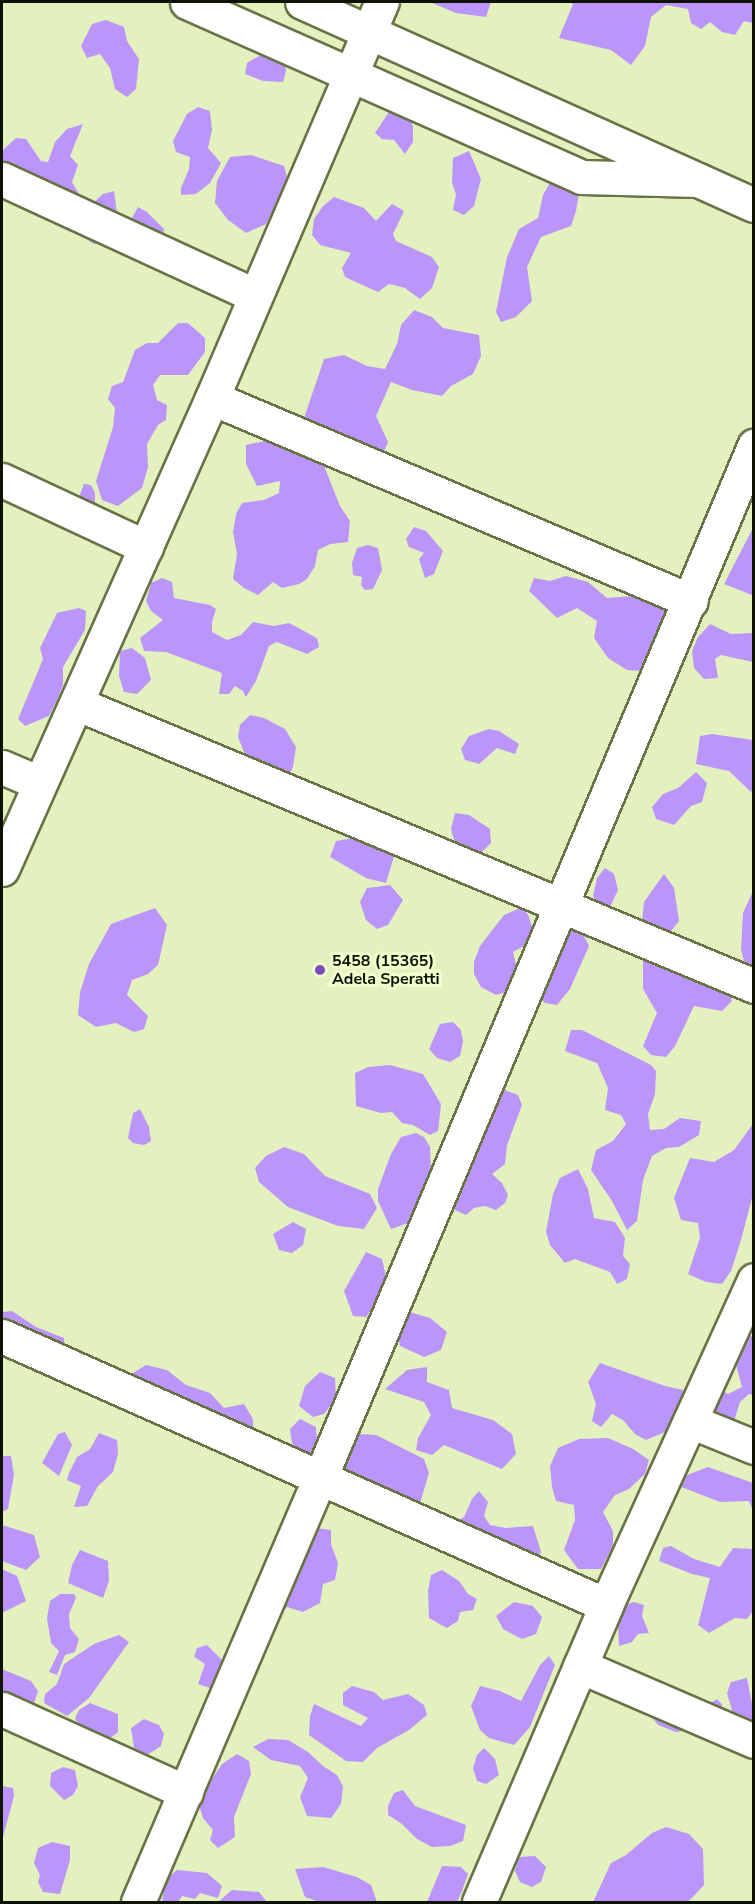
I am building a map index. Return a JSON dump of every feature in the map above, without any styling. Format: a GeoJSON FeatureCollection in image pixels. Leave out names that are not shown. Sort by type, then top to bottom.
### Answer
{"type":"FeatureCollection","features":[{"type":"Feature","properties":{"kind":"street"},"geometry":{"type":"LineString","coordinates":[[187,2],[581,177],[698,180]]}},
{"type":"Feature","properties":{"kind":"street"},"geometry":{"type":"LineString","coordinates":[[302,2],[753,205]]}},
{"type":"Feature","properties":{"kind":"street"},"geometry":{"type":"LineString","coordinates":[[2,869],[38,782],[78,704],[212,398],[349,73],[382,2]]}},
{"type":"Feature","properties":{"kind":"street"},"geometry":{"type":"LineString","coordinates":[[2,179],[254,295]]}},
{"type":"Feature","properties":{"kind":"street"},"geometry":{"type":"LineString","coordinates":[[212,398],[690,601]]}},
{"type":"Feature","properties":{"kind":"street"},"geometry":{"type":"LineString","coordinates":[[138,1902],[320,1478],[690,601],[753,446]]}},
{"type":"Feature","properties":{"kind":"street"},"geometry":{"type":"LineString","coordinates":[[2,480],[146,547]]}},
{"type":"Feature","properties":{"kind":"street"},"geometry":{"type":"LineString","coordinates":[[78,704],[753,986]]}},
{"type":"Feature","properties":{"kind":"street"},"geometry":{"type":"LineString","coordinates":[[2,767],[38,782]]}},
{"type":"Feature","properties":{"kind":"street"},"geometry":{"type":"LineString","coordinates":[[479,1902],[606,1605],[753,1280]]}},
{"type":"Feature","properties":{"kind":"street"},"geometry":{"type":"LineString","coordinates":[[2,1336],[606,1605]]}},
{"type":"Feature","properties":{"kind":"street"},"geometry":{"type":"LineString","coordinates":[[690,1421],[753,1447]]}},
{"type":"Feature","properties":{"kind":"street"},"geometry":{"type":"LineString","coordinates":[[580,1666],[753,1741]]}},
{"type":"Feature","properties":{"kind":"street"},"geometry":{"type":"LineString","coordinates":[[2,1709],[186,1792]]}},
{"type":"Feature","properties":{"kind":"shaded area"},"geometry":{"type":"Polygon","coordinates":[[[430,2],[491,2],[486,17],[456,13],[430,2]]]}},
{"type":"Feature","properties":{"kind":"shaded area"},"geometry":{"type":"Polygon","coordinates":[[[569,2],[753,2],[753,23],[744,21],[735,35],[722,32],[710,22],[701,29],[691,23],[688,9],[666,5],[651,17],[645,46],[631,65],[611,50],[559,38],[573,4],[569,2]]]}},
{"type":"Feature","properties":{"kind":"shaded area"},"geometry":{"type":"Polygon","coordinates":[[[106,20],[124,27],[127,41],[139,59],[136,89],[127,97],[115,89],[110,68],[100,54],[87,58],[81,46],[92,24],[106,20]]]}},
{"type":"Feature","properties":{"kind":"shaded area"},"geometry":{"type":"Polygon","coordinates":[[[269,46],[284,57],[286,71],[283,82],[263,81],[245,74],[247,63],[269,46]]]}},
{"type":"Feature","properties":{"kind":"shaded area"},"geometry":{"type":"Polygon","coordinates":[[[198,107],[210,111],[212,130],[208,148],[221,163],[210,183],[196,194],[181,195],[190,157],[176,152],[173,141],[187,114],[198,107]]]}},
{"type":"Feature","properties":{"kind":"shaded area"},"geometry":{"type":"Polygon","coordinates":[[[391,109],[407,114],[413,126],[413,142],[405,154],[394,140],[382,139],[375,133],[391,109]]]}},
{"type":"Feature","properties":{"kind":"shaded area"},"geometry":{"type":"Polygon","coordinates":[[[83,124],[70,156],[78,165],[72,182],[79,194],[82,213],[66,224],[52,222],[2,184],[2,151],[16,138],[26,139],[41,161],[48,162],[55,142],[67,129],[83,124]]]}},
{"type":"Feature","properties":{"kind":"shaded area"},"geometry":{"type":"Polygon","coordinates":[[[469,151],[481,179],[474,206],[464,215],[453,210],[456,194],[452,183],[453,158],[469,151]]]}},
{"type":"Feature","properties":{"kind":"shaded area"},"geometry":{"type":"Polygon","coordinates":[[[251,155],[284,166],[288,180],[266,224],[246,233],[228,220],[215,203],[217,181],[230,157],[251,155]]]}},
{"type":"Feature","properties":{"kind":"shaded area"},"geometry":{"type":"Polygon","coordinates":[[[552,179],[579,193],[571,226],[541,237],[527,267],[532,301],[516,317],[501,322],[496,312],[507,257],[519,229],[538,218],[543,195],[552,179]]]}},
{"type":"Feature","properties":{"kind":"shaded area"},"geometry":{"type":"Polygon","coordinates":[[[114,191],[119,228],[109,243],[94,244],[84,237],[91,205],[103,194],[114,191]]]}},
{"type":"Feature","properties":{"kind":"shaded area"},"geometry":{"type":"Polygon","coordinates":[[[334,197],[364,208],[376,221],[392,204],[404,211],[393,234],[396,241],[432,257],[439,267],[432,288],[420,299],[405,288],[389,284],[378,292],[345,277],[342,268],[351,253],[320,245],[312,235],[314,219],[323,206],[334,197]]]}},
{"type":"Feature","properties":{"kind":"shaded area"},"geometry":{"type":"Polygon","coordinates":[[[138,207],[147,212],[164,229],[160,251],[122,236],[138,207]]]}},
{"type":"Feature","properties":{"kind":"shaded area"},"geometry":{"type":"Polygon","coordinates":[[[414,310],[432,317],[443,328],[479,335],[481,356],[473,374],[451,386],[442,396],[412,390],[391,382],[376,416],[388,442],[382,457],[303,421],[324,359],[344,355],[367,366],[385,369],[397,344],[401,325],[414,310]]]}},
{"type":"Feature","properties":{"kind":"shaded area"},"geometry":{"type":"Polygon","coordinates":[[[178,323],[188,323],[205,338],[205,352],[188,375],[160,375],[153,385],[157,400],[167,405],[166,420],[158,425],[147,444],[148,467],[142,488],[118,506],[102,500],[96,481],[113,427],[115,408],[108,399],[112,386],[123,382],[135,350],[147,343],[158,343],[178,323]]]}},
{"type":"Feature","properties":{"kind":"shaded area"},"geometry":{"type":"Polygon","coordinates":[[[269,440],[319,453],[340,506],[350,521],[348,542],[330,544],[318,550],[315,566],[307,579],[299,584],[282,588],[273,582],[258,595],[233,579],[237,554],[233,532],[236,514],[242,503],[264,500],[279,493],[280,481],[257,486],[246,464],[246,445],[269,440]]]}},
{"type":"Feature","properties":{"kind":"shaded area"},"geometry":{"type":"Polygon","coordinates":[[[84,484],[91,485],[95,493],[95,502],[111,514],[77,502],[84,484]]]}},
{"type":"Feature","properties":{"kind":"shaded area"},"geometry":{"type":"Polygon","coordinates":[[[414,527],[426,531],[443,551],[434,574],[425,578],[419,559],[424,553],[409,547],[406,539],[414,527]]]}},
{"type":"Feature","properties":{"kind":"shaded area"},"geometry":{"type":"Polygon","coordinates":[[[753,528],[754,595],[752,595],[724,584],[753,528]]]}},
{"type":"Feature","properties":{"kind":"shaded area"},"geometry":{"type":"Polygon","coordinates":[[[368,545],[378,548],[382,570],[373,589],[365,590],[361,585],[362,577],[353,575],[352,563],[357,548],[368,545]]]}},
{"type":"Feature","properties":{"kind":"shaded area"},"geometry":{"type":"Polygon","coordinates":[[[566,576],[588,582],[607,598],[646,595],[664,608],[665,626],[643,671],[627,670],[608,658],[594,638],[597,621],[577,608],[557,618],[529,591],[534,578],[550,581],[566,576]]]}},
{"type":"Feature","properties":{"kind":"shaded area"},"geometry":{"type":"Polygon","coordinates":[[[162,578],[172,582],[174,598],[210,605],[216,609],[212,632],[227,640],[241,635],[253,622],[274,626],[289,623],[317,638],[319,647],[307,654],[277,642],[269,646],[256,681],[246,697],[243,691],[235,686],[229,694],[219,694],[222,673],[166,652],[144,651],[140,638],[163,620],[151,611],[146,601],[151,583],[162,578]]]}},
{"type":"Feature","properties":{"kind":"shaded area"},"geometry":{"type":"Polygon","coordinates":[[[79,608],[86,611],[85,630],[63,667],[63,685],[57,700],[49,716],[25,726],[18,719],[43,659],[40,648],[57,613],[79,608]]]}},
{"type":"Feature","properties":{"kind":"shaded area"},"geometry":{"type":"Polygon","coordinates":[[[710,624],[731,634],[753,633],[753,662],[721,655],[715,659],[718,678],[704,679],[694,668],[692,651],[698,637],[710,624]]]}},
{"type":"Feature","properties":{"kind":"shaded area"},"geometry":{"type":"Polygon","coordinates":[[[132,648],[145,658],[151,680],[137,694],[124,692],[119,676],[120,651],[132,648]]]}},
{"type":"Feature","properties":{"kind":"shaded area"},"geometry":{"type":"Polygon","coordinates":[[[250,715],[264,718],[285,729],[296,747],[293,767],[287,779],[248,762],[238,737],[240,725],[250,715]]]}},
{"type":"Feature","properties":{"kind":"shaded area"},"geometry":{"type":"Polygon","coordinates":[[[489,729],[499,731],[519,744],[515,754],[497,748],[479,764],[465,760],[461,749],[469,736],[489,729]]]}},
{"type":"Feature","properties":{"kind":"shaded area"},"geometry":{"type":"Polygon","coordinates":[[[712,734],[753,740],[753,788],[751,792],[729,771],[696,764],[700,736],[712,734]]]}},
{"type":"Feature","properties":{"kind":"shaded area"},"geometry":{"type":"Polygon","coordinates":[[[696,772],[707,783],[702,802],[691,806],[674,825],[656,819],[652,807],[663,794],[678,788],[696,772]]]}},
{"type":"Feature","properties":{"kind":"shaded area"},"geometry":{"type":"Polygon","coordinates":[[[455,813],[469,815],[490,829],[491,843],[481,853],[466,850],[455,844],[451,829],[455,813]]]}},
{"type":"Feature","properties":{"kind":"shaded area"},"geometry":{"type":"Polygon","coordinates":[[[353,838],[379,843],[395,853],[386,883],[366,878],[330,857],[336,841],[353,838]]]}},
{"type":"Feature","properties":{"kind":"shaded area"},"geometry":{"type":"Polygon","coordinates":[[[605,868],[614,874],[618,890],[610,907],[598,909],[593,896],[597,878],[605,868]]]}},
{"type":"Feature","properties":{"kind":"shaded area"},"geometry":{"type":"Polygon","coordinates":[[[664,874],[674,888],[679,921],[667,936],[642,922],[644,902],[664,874]]]}},
{"type":"Feature","properties":{"kind":"shaded area"},"geometry":{"type":"Polygon","coordinates":[[[390,885],[403,900],[388,925],[377,929],[366,920],[360,902],[367,888],[390,885]]]}},
{"type":"Feature","properties":{"kind":"shaded area"},"geometry":{"type":"Polygon","coordinates":[[[753,891],[753,976],[747,974],[741,949],[743,913],[753,891]]]}},
{"type":"Feature","properties":{"kind":"shaded area"},"geometry":{"type":"Polygon","coordinates":[[[155,908],[167,925],[158,965],[148,974],[132,980],[127,995],[148,1016],[144,1029],[134,1032],[116,1023],[96,1027],[78,1015],[80,992],[89,964],[111,924],[155,908]]]}},
{"type":"Feature","properties":{"kind":"shaded area"},"geometry":{"type":"Polygon","coordinates":[[[520,908],[528,914],[532,927],[526,945],[513,952],[518,973],[510,991],[496,995],[481,987],[474,974],[474,962],[480,946],[504,915],[520,908]]]}},
{"type":"Feature","properties":{"kind":"shaded area"},"geometry":{"type":"Polygon","coordinates":[[[562,923],[582,932],[589,946],[570,989],[557,1005],[545,1003],[535,994],[562,923]]]}},
{"type":"Feature","properties":{"kind":"shaded area"},"geometry":{"type":"Polygon","coordinates":[[[643,953],[728,989],[732,1001],[722,1011],[694,1006],[675,1046],[666,1057],[651,1055],[643,1046],[657,1013],[643,989],[643,953]]]}},
{"type":"Feature","properties":{"kind":"shaded area"},"geometry":{"type":"Polygon","coordinates":[[[453,1022],[461,1030],[463,1042],[460,1056],[450,1062],[437,1058],[429,1049],[440,1024],[453,1022]]]}},
{"type":"Feature","properties":{"kind":"shaded area"},"geometry":{"type":"Polygon","coordinates":[[[571,1030],[582,1030],[651,1065],[656,1071],[655,1094],[648,1114],[650,1130],[664,1129],[680,1118],[701,1121],[699,1135],[679,1147],[666,1148],[652,1156],[643,1180],[637,1221],[627,1230],[612,1201],[591,1170],[596,1150],[613,1141],[626,1124],[621,1115],[605,1110],[608,1088],[597,1063],[565,1051],[571,1030]]]}},
{"type":"Feature","properties":{"kind":"shaded area"},"geometry":{"type":"Polygon","coordinates":[[[390,1065],[423,1074],[441,1104],[438,1131],[430,1135],[413,1125],[402,1123],[392,1112],[381,1113],[356,1106],[355,1073],[368,1067],[390,1065]]]}},
{"type":"Feature","properties":{"kind":"shaded area"},"geometry":{"type":"Polygon","coordinates":[[[501,1084],[507,1091],[518,1095],[522,1105],[507,1145],[505,1164],[492,1174],[502,1183],[508,1195],[505,1203],[496,1210],[485,1206],[474,1208],[466,1215],[455,1210],[450,1197],[501,1084]]]}},
{"type":"Feature","properties":{"kind":"shaded area"},"geometry":{"type":"Polygon","coordinates":[[[140,1109],[149,1127],[151,1141],[144,1145],[133,1143],[128,1138],[133,1113],[140,1109]]]}},
{"type":"Feature","properties":{"kind":"shaded area"},"geometry":{"type":"Polygon","coordinates":[[[753,1124],[753,1194],[741,1240],[731,1271],[722,1284],[706,1282],[688,1274],[700,1238],[698,1223],[681,1220],[674,1198],[690,1158],[714,1162],[734,1150],[753,1124]]]}},
{"type":"Feature","properties":{"kind":"shaded area"},"geometry":{"type":"Polygon","coordinates":[[[416,1133],[424,1137],[430,1147],[431,1173],[411,1222],[391,1229],[378,1201],[378,1189],[391,1154],[401,1137],[416,1133]]]}},
{"type":"Feature","properties":{"kind":"shaded area"},"geometry":{"type":"Polygon","coordinates":[[[284,1147],[304,1154],[325,1176],[370,1194],[377,1208],[364,1229],[338,1226],[288,1207],[259,1182],[255,1168],[266,1156],[284,1147]]]}},
{"type":"Feature","properties":{"kind":"shaded area"},"geometry":{"type":"Polygon","coordinates":[[[578,1169],[588,1189],[594,1218],[615,1222],[625,1238],[623,1256],[630,1264],[627,1279],[617,1284],[610,1272],[575,1259],[565,1263],[550,1245],[546,1232],[553,1194],[560,1178],[578,1169]]]}},
{"type":"Feature","properties":{"kind":"shaded area"},"geometry":{"type":"Polygon","coordinates":[[[293,1222],[306,1229],[303,1245],[292,1253],[279,1250],[273,1234],[293,1222]]]}},
{"type":"Feature","properties":{"kind":"shaded area"},"geometry":{"type":"Polygon","coordinates":[[[366,1252],[382,1259],[387,1281],[366,1317],[353,1316],[344,1291],[366,1252]]]}},
{"type":"Feature","properties":{"kind":"shaded area"},"geometry":{"type":"Polygon","coordinates":[[[12,1311],[36,1327],[64,1338],[65,1356],[2,1332],[2,1312],[12,1311]]]}},
{"type":"Feature","properties":{"kind":"shaded area"},"geometry":{"type":"Polygon","coordinates":[[[406,1311],[430,1318],[447,1332],[441,1350],[424,1357],[400,1346],[397,1332],[406,1311]]]}},
{"type":"Feature","properties":{"kind":"shaded area"},"geometry":{"type":"Polygon","coordinates":[[[752,1336],[753,1395],[749,1394],[740,1402],[734,1421],[740,1435],[700,1419],[713,1385],[728,1394],[742,1387],[734,1357],[739,1339],[752,1336]]]}},
{"type":"Feature","properties":{"kind":"shaded area"},"geometry":{"type":"Polygon","coordinates":[[[600,1363],[683,1390],[678,1415],[665,1432],[646,1440],[635,1434],[623,1420],[612,1414],[601,1427],[592,1421],[596,1404],[588,1382],[600,1363]]]}},
{"type":"Feature","properties":{"kind":"shaded area"},"geometry":{"type":"Polygon","coordinates":[[[146,1365],[167,1370],[186,1385],[210,1393],[224,1408],[244,1404],[253,1419],[254,1440],[125,1378],[146,1365]]]}},
{"type":"Feature","properties":{"kind":"shaded area"},"geometry":{"type":"Polygon","coordinates":[[[427,1367],[427,1382],[449,1390],[452,1408],[493,1420],[512,1434],[516,1454],[502,1469],[444,1445],[432,1455],[416,1450],[418,1438],[431,1415],[424,1402],[385,1389],[407,1370],[427,1367]]]}},
{"type":"Feature","properties":{"kind":"shaded area"},"geometry":{"type":"Polygon","coordinates":[[[320,1372],[335,1378],[336,1399],[324,1414],[313,1417],[299,1406],[305,1386],[320,1372]]]}},
{"type":"Feature","properties":{"kind":"shaded area"},"geometry":{"type":"Polygon","coordinates":[[[300,1419],[316,1427],[317,1442],[312,1453],[304,1456],[298,1454],[292,1443],[290,1429],[300,1419]]]}},
{"type":"Feature","properties":{"kind":"shaded area"},"geometry":{"type":"Polygon","coordinates":[[[65,1432],[72,1445],[59,1476],[42,1463],[58,1434],[65,1432]]]}},
{"type":"Feature","properties":{"kind":"shaded area"},"geometry":{"type":"Polygon","coordinates":[[[99,1433],[117,1440],[118,1454],[113,1472],[98,1486],[87,1506],[74,1507],[81,1486],[67,1480],[69,1473],[77,1457],[90,1449],[99,1433]]]}},
{"type":"Feature","properties":{"kind":"shaded area"},"geometry":{"type":"Polygon","coordinates":[[[359,1434],[376,1435],[424,1459],[429,1473],[421,1500],[410,1517],[340,1476],[359,1434]]]}},
{"type":"Feature","properties":{"kind":"shaded area"},"geometry":{"type":"Polygon","coordinates":[[[608,1438],[633,1449],[649,1460],[645,1474],[629,1489],[615,1495],[603,1512],[613,1531],[613,1546],[601,1569],[578,1569],[564,1550],[575,1520],[574,1505],[556,1501],[550,1466],[558,1448],[579,1439],[608,1438]]]}},
{"type":"Feature","properties":{"kind":"shaded area"},"geometry":{"type":"Polygon","coordinates":[[[2,1456],[11,1456],[14,1475],[8,1509],[2,1512],[2,1456]]]}},
{"type":"Feature","properties":{"kind":"shaded area"},"geometry":{"type":"Polygon","coordinates":[[[708,1467],[753,1483],[753,1511],[749,1501],[720,1502],[676,1485],[682,1477],[708,1467]]]}},
{"type":"Feature","properties":{"kind":"shaded area"},"geometry":{"type":"Polygon","coordinates":[[[479,1491],[488,1502],[484,1516],[490,1525],[506,1528],[533,1526],[541,1552],[529,1575],[453,1523],[464,1517],[472,1499],[479,1491]]]}},
{"type":"Feature","properties":{"kind":"shaded area"},"geometry":{"type":"Polygon","coordinates":[[[2,1525],[34,1535],[40,1557],[26,1570],[2,1561],[2,1525]]]}},
{"type":"Feature","properties":{"kind":"shaded area"},"geometry":{"type":"Polygon","coordinates":[[[315,1528],[331,1530],[331,1544],[338,1563],[335,1580],[323,1584],[320,1603],[303,1612],[287,1607],[279,1615],[275,1612],[315,1528]]]}},
{"type":"Feature","properties":{"kind":"shaded area"},"geometry":{"type":"Polygon","coordinates":[[[671,1546],[694,1559],[720,1567],[733,1548],[753,1549],[753,1611],[747,1619],[735,1618],[709,1633],[698,1625],[710,1578],[692,1574],[659,1561],[663,1548],[671,1546]]]}},
{"type":"Feature","properties":{"kind":"shaded area"},"geometry":{"type":"Polygon","coordinates":[[[80,1550],[108,1561],[109,1581],[103,1598],[68,1583],[72,1565],[80,1550]]]}},
{"type":"Feature","properties":{"kind":"shaded area"},"geometry":{"type":"Polygon","coordinates":[[[2,1569],[17,1576],[26,1601],[2,1613],[2,1569]]]}},
{"type":"Feature","properties":{"kind":"shaded area"},"geometry":{"type":"Polygon","coordinates":[[[442,1570],[459,1581],[468,1594],[477,1599],[473,1610],[460,1612],[458,1621],[447,1628],[429,1618],[428,1591],[431,1575],[442,1570]]]}},
{"type":"Feature","properties":{"kind":"shaded area"},"geometry":{"type":"Polygon","coordinates":[[[60,1594],[74,1594],[76,1598],[69,1614],[70,1628],[79,1639],[75,1652],[65,1655],[57,1675],[49,1672],[59,1651],[51,1643],[47,1618],[50,1601],[60,1594]]]}},
{"type":"Feature","properties":{"kind":"shaded area"},"geometry":{"type":"Polygon","coordinates":[[[514,1602],[533,1606],[542,1617],[536,1634],[522,1639],[503,1629],[496,1616],[514,1602]]]}},
{"type":"Feature","properties":{"kind":"shaded area"},"geometry":{"type":"Polygon","coordinates":[[[634,1602],[644,1605],[642,1616],[649,1633],[638,1634],[632,1642],[619,1646],[618,1624],[622,1606],[634,1602]]]}},
{"type":"Feature","properties":{"kind":"shaded area"},"geometry":{"type":"Polygon","coordinates":[[[119,1635],[129,1642],[89,1698],[67,1716],[44,1703],[45,1694],[57,1684],[64,1664],[94,1644],[119,1635]]]}},
{"type":"Feature","properties":{"kind":"shaded area"},"geometry":{"type":"Polygon","coordinates":[[[207,1645],[226,1664],[219,1680],[210,1688],[198,1684],[205,1664],[194,1657],[197,1648],[207,1645]]]}},
{"type":"Feature","properties":{"kind":"shaded area"},"geometry":{"type":"Polygon","coordinates":[[[549,1656],[555,1665],[530,1727],[514,1745],[489,1738],[480,1730],[471,1706],[480,1686],[500,1691],[521,1701],[540,1665],[549,1656]]]}},
{"type":"Feature","properties":{"kind":"shaded area"},"geometry":{"type":"Polygon","coordinates":[[[2,1669],[31,1681],[38,1691],[34,1703],[24,1709],[2,1703],[2,1669]]]}},
{"type":"Feature","properties":{"kind":"shaded area"},"geometry":{"type":"Polygon","coordinates":[[[747,1678],[753,1709],[753,1759],[744,1752],[727,1693],[731,1682],[747,1678]]]}},
{"type":"Feature","properties":{"kind":"shaded area"},"geometry":{"type":"Polygon","coordinates":[[[352,1686],[374,1692],[383,1700],[408,1694],[424,1705],[427,1715],[409,1730],[377,1748],[363,1762],[346,1761],[309,1735],[310,1716],[314,1704],[361,1726],[368,1718],[343,1705],[343,1693],[352,1686]]]}},
{"type":"Feature","properties":{"kind":"shaded area"},"geometry":{"type":"Polygon","coordinates":[[[717,1699],[722,1704],[722,1715],[699,1728],[676,1732],[658,1725],[651,1716],[650,1705],[707,1712],[712,1702],[717,1699]]]}},
{"type":"Feature","properties":{"kind":"shaded area"},"geometry":{"type":"Polygon","coordinates":[[[90,1703],[118,1714],[118,1732],[109,1739],[95,1739],[81,1729],[75,1718],[79,1710],[90,1703]]]}},
{"type":"Feature","properties":{"kind":"shaded area"},"geometry":{"type":"Polygon","coordinates":[[[144,1719],[159,1725],[164,1734],[161,1746],[147,1755],[135,1754],[131,1728],[144,1719]]]}},
{"type":"Feature","properties":{"kind":"shaded area"},"geometry":{"type":"Polygon","coordinates":[[[268,1739],[288,1740],[308,1752],[337,1775],[343,1786],[341,1804],[331,1818],[307,1816],[300,1797],[308,1778],[300,1766],[271,1760],[253,1747],[268,1739]]]}},
{"type":"Feature","properties":{"kind":"shaded area"},"geometry":{"type":"Polygon","coordinates":[[[484,1748],[495,1759],[499,1775],[486,1784],[477,1781],[473,1768],[477,1755],[484,1748]]]}},
{"type":"Feature","properties":{"kind":"shaded area"},"geometry":{"type":"Polygon","coordinates":[[[237,1754],[249,1761],[251,1774],[234,1817],[235,1837],[218,1848],[210,1840],[213,1830],[203,1818],[199,1805],[206,1788],[222,1764],[237,1754]]]}},
{"type":"Feature","properties":{"kind":"shaded area"},"geometry":{"type":"Polygon","coordinates":[[[63,1767],[75,1770],[78,1786],[73,1795],[64,1800],[50,1786],[51,1773],[63,1767]]]}},
{"type":"Feature","properties":{"kind":"shaded area"},"geometry":{"type":"Polygon","coordinates":[[[2,1786],[13,1788],[14,1796],[2,1841],[2,1786]]]}},
{"type":"Feature","properties":{"kind":"shaded area"},"geometry":{"type":"Polygon","coordinates":[[[403,1790],[415,1806],[466,1825],[463,1841],[450,1846],[432,1847],[417,1839],[402,1824],[388,1815],[388,1806],[394,1793],[403,1790]]]}},
{"type":"Feature","properties":{"kind":"shaded area"},"geometry":{"type":"Polygon","coordinates":[[[666,1827],[689,1834],[703,1849],[704,1885],[693,1897],[687,1902],[593,1902],[611,1863],[626,1855],[652,1833],[666,1827]]]}},
{"type":"Feature","properties":{"kind":"shaded area"},"geometry":{"type":"Polygon","coordinates":[[[52,1842],[70,1846],[70,1860],[60,1894],[43,1892],[38,1882],[40,1875],[34,1863],[38,1848],[52,1842]]]}},
{"type":"Feature","properties":{"kind":"shaded area"},"geometry":{"type":"Polygon","coordinates":[[[535,1856],[546,1867],[541,1882],[532,1887],[520,1882],[515,1871],[518,1857],[535,1856]]]}},
{"type":"Feature","properties":{"kind":"shaded area"},"geometry":{"type":"Polygon","coordinates":[[[442,1866],[461,1867],[468,1874],[462,1891],[457,1902],[427,1902],[442,1866]]]}},
{"type":"Feature","properties":{"kind":"shaded area"},"geometry":{"type":"Polygon","coordinates":[[[323,1867],[357,1877],[371,1885],[377,1902],[320,1902],[305,1897],[295,1869],[323,1867]]]}},
{"type":"Feature","properties":{"kind":"shaded area"},"geometry":{"type":"Polygon","coordinates":[[[177,1870],[207,1873],[222,1886],[218,1898],[200,1893],[195,1899],[182,1896],[178,1902],[162,1902],[166,1879],[177,1870]]]}},
{"type":"Feature","properties":{"kind":"shaded area"},"geometry":{"type":"Polygon","coordinates":[[[232,1890],[259,1892],[267,1902],[218,1902],[232,1890]]]}},
{"type":"Feature","properties":{"kind":"place","name":"5458 (15365) Adela Speratti"},"geometry":{"type":"Point","coordinates":[320,970]}}]}
